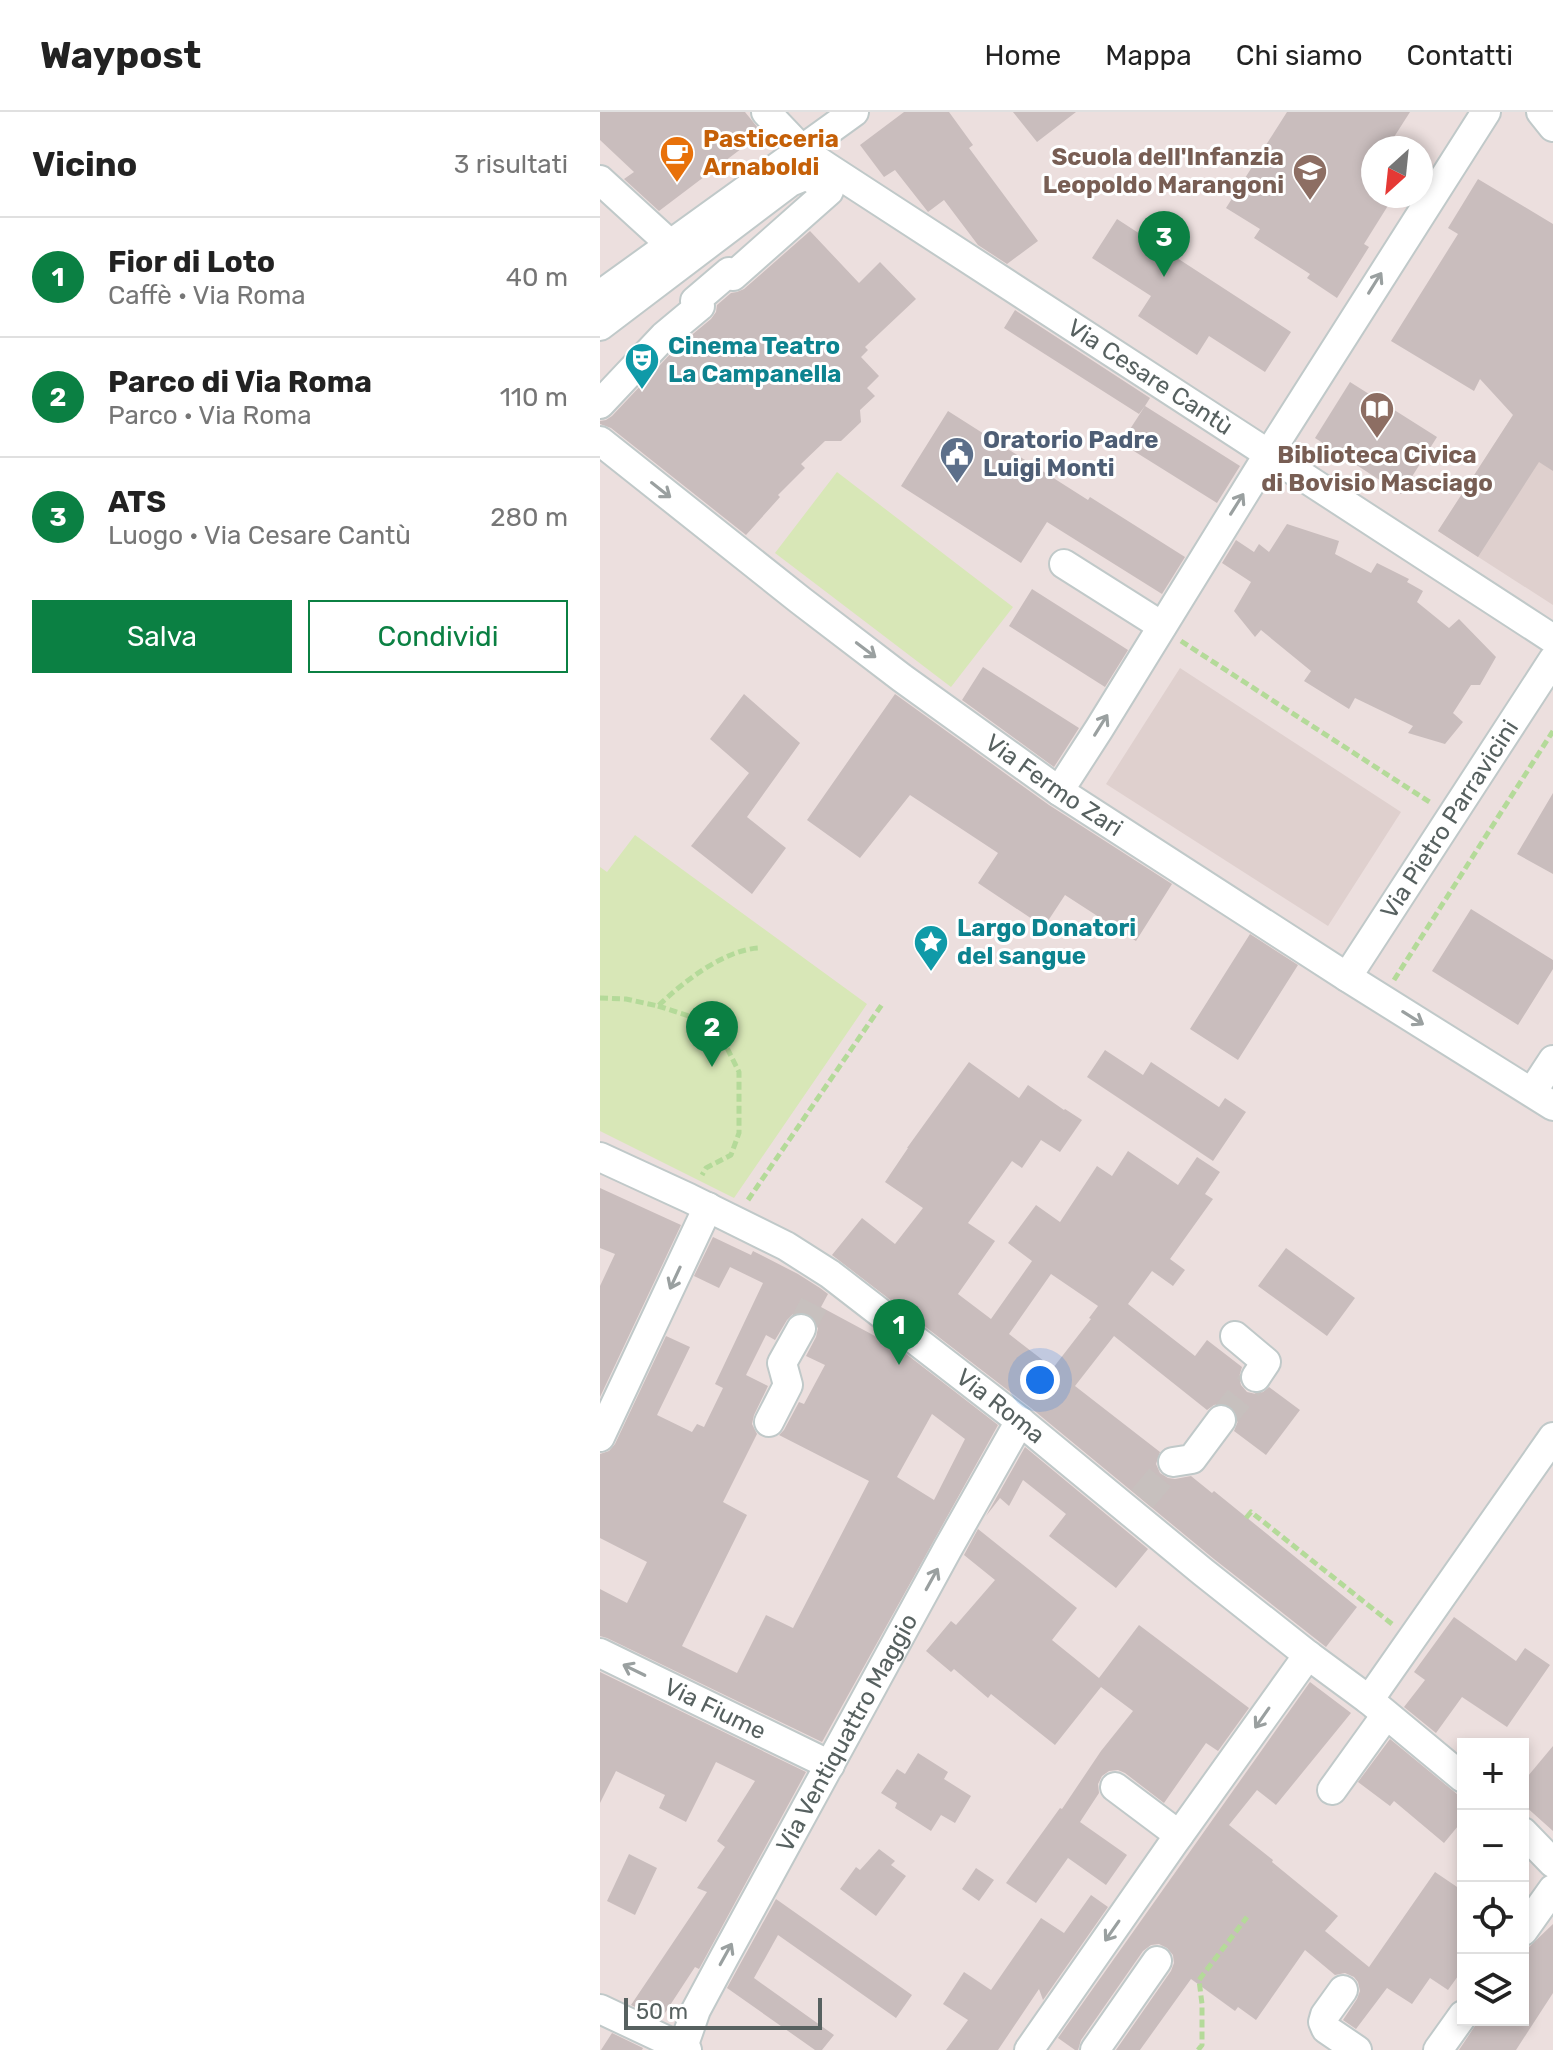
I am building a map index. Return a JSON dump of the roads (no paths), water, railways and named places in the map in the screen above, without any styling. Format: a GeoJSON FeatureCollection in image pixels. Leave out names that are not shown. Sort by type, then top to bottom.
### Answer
{"type":"FeatureCollection","features":[{"type":"Feature","properties":{"kind":"street","name":"Via Cesare Cantù"},"geometry":{"type":"LineString","coordinates":[[766,112],[803,151],[1553,639]]}},
{"type":"Feature","properties":{"kind":"street"},"geometry":{"type":"LineString","coordinates":[[600,295],[854,112]]}},
{"type":"Feature","properties":{"kind":"street"},"geometry":{"type":"LineString","coordinates":[[1059,791],[1168,631],[1268,455],[1486,112]]}},
{"type":"Feature","properties":{"kind":"street"},"geometry":{"type":"LineString","coordinates":[[1541,112],[1553,127]]}},
{"type":"Feature","properties":{"kind":"street"},"geometry":{"type":"LineString","coordinates":[[600,326],[790,182],[807,175],[829,191],[733,276],[729,272],[695,301],[700,306],[664,336],[600,404]]}},
{"type":"Feature","properties":{"kind":"street"},"geometry":{"type":"LineString","coordinates":[[600,180],[670,244]]}},
{"type":"Feature","properties":{"kind":"street","name":"Via Fermo Zari"},"geometry":{"type":"LineString","coordinates":[[600,441],[902,678],[1059,791],[1543,1099],[1553,1060]]}},
{"type":"Feature","properties":{"kind":"street"},"geometry":{"type":"LineString","coordinates":[[1064,564],[1168,631]]}},
{"type":"Feature","properties":{"kind":"street","name":"Via Pietro Parravicini"},"geometry":{"type":"LineString","coordinates":[[1347,977],[1553,660]]}},
{"type":"Feature","properties":{"kind":"street","name":"Via Roma"},"geometry":{"type":"LineString","coordinates":[[600,1157],[786,1246],[825,1283],[1137,1506],[1308,1655],[1457,1773]]}},
{"type":"Feature","properties":{"kind":"street"},"geometry":{"type":"LineString","coordinates":[[600,1437],[699,1203]]}},
{"type":"Feature","properties":{"kind":"street"},"geometry":{"type":"LineString","coordinates":[[769,1422],[788,1385],[782,1363],[801,1329]]}},
{"type":"Feature","properties":{"kind":"street"},"geometry":{"type":"LineString","coordinates":[[1235,1336],[1266,1362],[1256,1377]]}},
{"type":"Feature","properties":{"kind":"street"},"geometry":{"type":"LineString","coordinates":[[1173,1462],[1192,1459],[1221,1420]]}},
{"type":"Feature","properties":{"kind":"street","name":"Via Ventiquattro Maggio"},"geometry":{"type":"LineString","coordinates":[[684,2049],[696,2010],[1020,1421]]}},
{"type":"Feature","properties":{"kind":"street"},"geometry":{"type":"LineString","coordinates":[[1332,1790],[1411,1639],[1553,1437]]}},
{"type":"Feature","properties":{"kind":"street","name":"Via Fiume"},"geometry":{"type":"LineString","coordinates":[[600,1653],[830,1765]]}},
{"type":"Feature","properties":{"kind":"street"},"geometry":{"type":"LineString","coordinates":[[1041,2046],[1179,1835],[1308,1655]]}},
{"type":"Feature","properties":{"kind":"street"},"geometry":{"type":"LineString","coordinates":[[1115,1787],[1179,1835]]}},
{"type":"Feature","properties":{"kind":"street"},"geometry":{"type":"LineString","coordinates":[[1529,1838],[1553,1863]]}},
{"type":"Feature","properties":{"kind":"street"},"geometry":{"type":"LineString","coordinates":[[1529,1923],[1553,1889]]}},
{"type":"Feature","properties":{"kind":"street"},"geometry":{"type":"LineString","coordinates":[[1095,2050],[1157,1961]]}},
{"type":"Feature","properties":{"kind":"street"},"geometry":{"type":"LineString","coordinates":[[1343,1990],[1323,2022],[1326,2029],[1357,2050]]}},
{"type":"Feature","properties":{"kind":"street"},"geometry":{"type":"LineString","coordinates":[[600,2009],[684,2049]]}},
{"type":"Feature","properties":{"kind":"street"},"geometry":{"type":"LineString","coordinates":[[1438,2050],[1457,2023]]}},
{"type":"Feature","properties":{"kind":"tunnel"},"geometry":{"type":"LineString","coordinates":[[801,1329],[820,1292]]}},
{"type":"Feature","properties":{"kind":"tunnel"},"geometry":{"type":"LineString","coordinates":[[1221,1420],[1256,1377]]}},
{"type":"Feature","properties":{"kind":"tunnel"},"geometry":{"type":"LineString","coordinates":[[1142,1499],[1173,1462]]}},
{"type":"Feature","properties":{"kind":"place","name":"Pasticceria Arnaboldi"},"geometry":{"type":"Point","coordinates":[677,184]}},
{"type":"Feature","properties":{"kind":"place","name":"Scuola dell'Infanzia Leopoldo Marangoni"},"geometry":{"type":"Point","coordinates":[1310,202]}},
{"type":"Feature","properties":{"kind":"place","name":"ATS"},"geometry":{"type":"Point","coordinates":[1164,277]}},
{"type":"Feature","properties":{"kind":"place","name":"Cinema Teatro La Campanella"},"geometry":{"type":"Point","coordinates":[642,391]}},
{"type":"Feature","properties":{"kind":"place","name":"Biblioteca Civica di Bovisio Masciago"},"geometry":{"type":"Point","coordinates":[1377,440]}},
{"type":"Feature","properties":{"kind":"place","name":"Oratorio Padre Luigi Monti"},"geometry":{"type":"Point","coordinates":[957,485]}},
{"type":"Feature","properties":{"kind":"place","name":"Largo Donatori del sangue"},"geometry":{"type":"Point","coordinates":[931,973]}},
{"type":"Feature","properties":{"kind":"place","name":"Parco di Via Roma"},"geometry":{"type":"Point","coordinates":[712,1067]}},
{"type":"Feature","properties":{"kind":"place","name":"Fior di Loto"},"geometry":{"type":"Point","coordinates":[899,1365]}}]}
